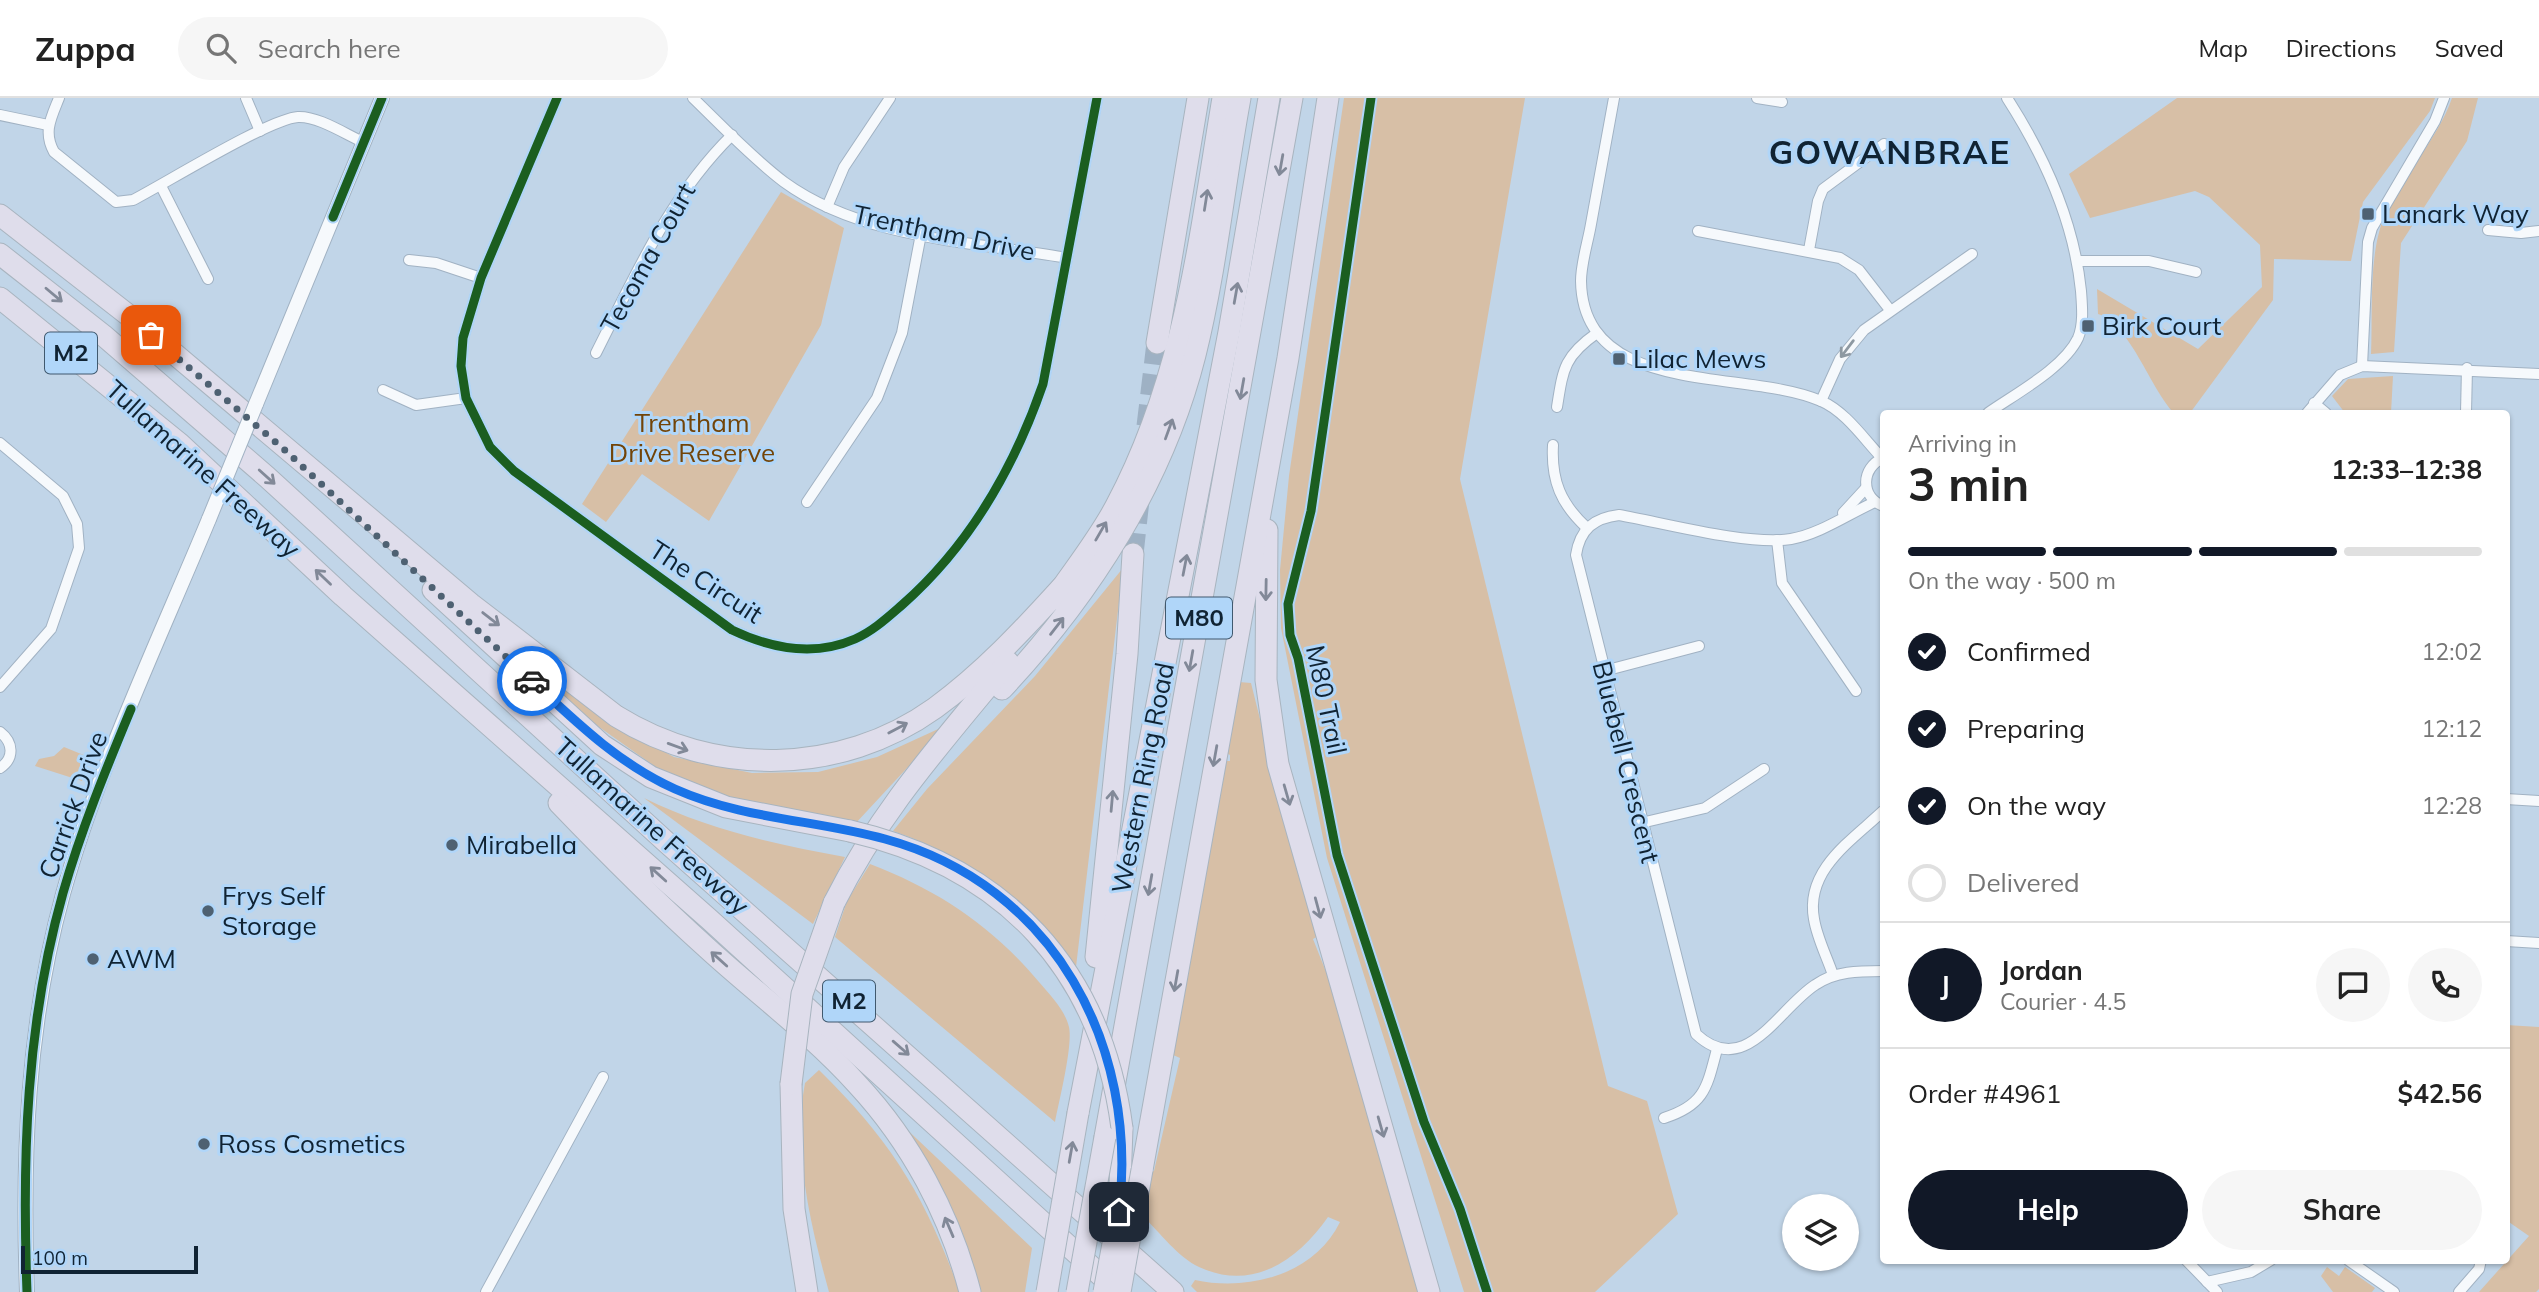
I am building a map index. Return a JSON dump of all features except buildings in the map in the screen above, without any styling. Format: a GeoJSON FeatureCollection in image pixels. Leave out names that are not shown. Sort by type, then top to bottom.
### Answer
{"type":"FeatureCollection","features":[{"type":"Feature","properties":{"kind":"highway"},"geometry":{"type":"LineString","coordinates":[[1157,343],[1198,98]]}},
{"type":"Feature","properties":{"kind":"highway"},"geometry":{"type":"LineString","coordinates":[[807,1292],[794,1209],[792,1084],[802,994],[834,903],[855,861],[931,752],[1036,627],[1090,550],[1116,507],[1138,460],[1175,359],[1190,300],[1223,98]]}},
{"type":"Feature","properties":{"kind":"highway"},"geometry":{"type":"LineString","coordinates":[[895,802],[1055,630],[1082,594],[1132,514],[1155,466],[1194,359],[1208,298],[1240,98]]}},
{"type":"Feature","properties":{"kind":"highway","name":"Western Ring Road"},"geometry":{"type":"LineString","coordinates":[[1047,1292],[1078,1113],[1227,345],[1269,98]]}},
{"type":"Feature","properties":{"kind":"highway","name":"Western Ring Road"},"geometry":{"type":"LineString","coordinates":[[1077,1292],[1292,98]]}},
{"type":"Feature","properties":{"kind":"highway"},"geometry":{"type":"LineString","coordinates":[[1120,1292],[1276,424],[1328,98]]}},
{"type":"Feature","properties":{"kind":"highway"},"geometry":{"type":"LineString","coordinates":[[0,215],[132,318],[287,452],[471,604],[616,716],[660,740],[708,756],[754,762],[800,761],[842,752],[883,736],[933,709],[971,680],[1009,645],[1062,587]]}},
{"type":"Feature","properties":{"kind":"highway","name":"Tullamarine Freeway"},"geometry":{"type":"LineString","coordinates":[[0,254],[103,335],[267,477],[655,832],[1173,1292]]}},
{"type":"Feature","properties":{"kind":"highway","name":"Tullamarine Freeway"},"geometry":{"type":"LineString","coordinates":[[0,298],[180,444],[344,596],[709,919],[1120,1292]]}},
{"type":"Feature","properties":{"kind":"highway"},"geometry":{"type":"LineString","coordinates":[[1276,424],[1267,506],[1265,657],[1278,764],[1429,1292]]}},
{"type":"Feature","properties":{"kind":"highway"},"geometry":{"type":"LineString","coordinates":[[287,452],[602,745],[664,783],[726,807],[850,831],[924,853],[983,886],[1032,927],[1067,970],[1085,1000],[1102,1039],[1117,1092],[1122,1128],[1122,1180],[1102,1292]]}},
{"type":"Feature","properties":{"kind":"highway"},"geometry":{"type":"LineString","coordinates":[[1078,1113],[1111,823],[1133,554]]}},
{"type":"Feature","properties":{"kind":"highway"},"geometry":{"type":"LineString","coordinates":[[344,596],[544,787],[634,880],[856,1082],[890,1125],[931,1189],[952,1235],[970,1292]]}},
{"type":"Feature","properties":{"kind":"highway"},"geometry":{"type":"LineString","coordinates":[[843,1043],[1012,1212],[1102,1292]]}},
{"type":"Feature","properties":{"kind":"highway"},"geometry":{"type":"LineString","coordinates":[[793,1139],[805,1223],[820,1292]]}},
{"type":"Feature","properties":{"kind":"street"},"geometry":{"type":"LineString","coordinates":[[60,98],[48,125],[47,135],[54,152],[111,200],[123,203],[161,186],[260,131],[297,117],[309,119],[363,142]]}},
{"type":"Feature","properties":{"kind":"street"},"geometry":{"type":"LineString","coordinates":[[246,98],[260,131]]}},
{"type":"Feature","properties":{"kind":"street","name":"Carrick Drive"},"geometry":{"type":"LineString","coordinates":[[27,1292],[26,1112],[35,1025],[55,926],[92,804],[382,98]]}},
{"type":"Feature","properties":{"kind":"street","name":"The Circuit"},"geometry":{"type":"LineString","coordinates":[[556,98],[481,278],[463,338],[461,366],[466,398],[490,447],[513,471],[732,630],[779,647],[800,650],[854,640],[877,627],[922,588],[967,535],[990,500],[1030,422],[1043,384],[1097,98]]}},
{"type":"Feature","properties":{"kind":"street","name":"Trentham Drive"},"geometry":{"type":"LineString","coordinates":[[693,98],[784,181],[827,207],[874,223],[921,234],[1067,258]]}},
{"type":"Feature","properties":{"kind":"street"},"geometry":{"type":"LineString","coordinates":[[827,207],[844,167],[890,98]]}},
{"type":"Feature","properties":{"kind":"street"},"geometry":{"type":"LineString","coordinates":[[1614,98],[1581,279],[1588,316],[1597,333],[1621,355],[1650,367],[1797,393],[1821,401],[1837,411],[1880,455]]}},
{"type":"Feature","properties":{"kind":"street"},"geometry":{"type":"LineString","coordinates":[[1757,98],[1783,103]]}},
{"type":"Feature","properties":{"kind":"street"},"geometry":{"type":"LineString","coordinates":[[1992,410],[2058,363],[2078,338],[2082,326],[2078,261],[2063,207],[2007,98]]}},
{"type":"Feature","properties":{"kind":"street"},"geometry":{"type":"LineString","coordinates":[[2362,366],[2368,242],[2372,228],[2435,121],[2444,98]]}},
{"type":"Feature","properties":{"kind":"street"},"geometry":{"type":"LineString","coordinates":[[0,115],[48,125]]}},
{"type":"Feature","properties":{"kind":"street","name":"Tecoma Court"},"geometry":{"type":"LineString","coordinates":[[596,353],[663,220],[691,179],[732,135]]}},
{"type":"Feature","properties":{"kind":"street"},"geometry":{"type":"LineString","coordinates":[[1809,250],[1818,201],[1823,189],[1884,144]]}},
{"type":"Feature","properties":{"kind":"street"},"geometry":{"type":"LineString","coordinates":[[161,186],[208,279]]}},
{"type":"Feature","properties":{"kind":"street"},"geometry":{"type":"LineString","coordinates":[[2488,230],[2521,233],[2539,231]]}},
{"type":"Feature","properties":{"kind":"street"},"geometry":{"type":"LineString","coordinates":[[1698,231],[1809,250],[1851,262],[1890,310]]}},
{"type":"Feature","properties":{"kind":"street"},"geometry":{"type":"LineString","coordinates":[[807,502],[877,398],[902,333],[921,234]]}},
{"type":"Feature","properties":{"kind":"street"},"geometry":{"type":"LineString","coordinates":[[1821,401],[1840,359],[1852,342],[1890,310],[1972,254]]}},
{"type":"Feature","properties":{"kind":"street"},"geometry":{"type":"LineString","coordinates":[[409,260],[436,263],[481,278]]}},
{"type":"Feature","properties":{"kind":"street"},"geometry":{"type":"LineString","coordinates":[[2078,261],[2149,261],[2196,272]]}},
{"type":"Feature","properties":{"kind":"street"},"geometry":{"type":"LineString","coordinates":[[1557,407],[1566,361],[1572,352],[1597,333]]}},
{"type":"Feature","properties":{"kind":"street"},"geometry":{"type":"LineString","coordinates":[[2309,410],[2340,375],[2362,366],[2467,368],[2539,374]]}},
{"type":"Feature","properties":{"kind":"street"},"geometry":{"type":"LineString","coordinates":[[2466,410],[2467,368]]}},
{"type":"Feature","properties":{"kind":"street"},"geometry":{"type":"LineString","coordinates":[[383,390],[416,405],[466,398]]}},
{"type":"Feature","properties":{"kind":"street"},"geometry":{"type":"LineString","coordinates":[[2315,403],[2323,410]]}},
{"type":"Feature","properties":{"kind":"street"},"geometry":{"type":"LineString","coordinates":[[1859,434],[1871,466]]}},
{"type":"Feature","properties":{"kind":"street"},"geometry":{"type":"LineString","coordinates":[[0,443],[63,496],[77,524],[79,548],[51,629],[0,687]]}},
{"type":"Feature","properties":{"kind":"street"},"geometry":{"type":"LineString","coordinates":[[1553,445],[1554,476],[1560,497],[1569,511],[1587,528],[1597,520],[1619,516],[1754,539],[1777,540],[1811,533],[1833,521],[1879,504],[1866,488],[1866,477],[1871,466],[1880,460]]}},
{"type":"Feature","properties":{"kind":"street"},"geometry":{"type":"LineString","coordinates":[[1833,521],[1866,488]]}},
{"type":"Feature","properties":{"kind":"street","name":"Bluebell Crescent"},"geometry":{"type":"LineString","coordinates":[[1587,528],[1578,542],[1576,555],[1641,823],[1691,1023],[1696,1034],[1717,1049]]}},
{"type":"Feature","properties":{"kind":"street"},"geometry":{"type":"LineString","coordinates":[[1777,540],[1782,583],[1856,691]]}},
{"type":"Feature","properties":{"kind":"street"},"geometry":{"type":"LineString","coordinates":[[1604,671],[1699,646]]}},
{"type":"Feature","properties":{"kind":"street"},"geometry":{"type":"LineString","coordinates":[[0,732],[8,738],[11,749],[8,762],[0,768]]}},
{"type":"Feature","properties":{"kind":"street"},"geometry":{"type":"LineString","coordinates":[[1641,823],[1705,808],[1764,769]]}},
{"type":"Feature","properties":{"kind":"street"},"geometry":{"type":"LineString","coordinates":[[2510,799],[2539,801]]}},
{"type":"Feature","properties":{"kind":"street"},"geometry":{"type":"LineString","coordinates":[[1833,975],[1814,922],[1813,893],[1824,869],[1880,814]]}},
{"type":"Feature","properties":{"kind":"street"},"geometry":{"type":"LineString","coordinates":[[2510,941],[2539,943]]}},
{"type":"Feature","properties":{"kind":"street"},"geometry":{"type":"LineString","coordinates":[[1664,1118],[1683,1112],[1702,1094],[1717,1049],[1734,1050],[1747,1045],[1814,985],[1833,975],[1880,971]]}},
{"type":"Feature","properties":{"kind":"street"},"geometry":{"type":"LineString","coordinates":[[486,1292],[603,1077]]}},
{"type":"Feature","properties":{"kind":"street"},"geometry":{"type":"LineString","coordinates":[[2190,1264],[2217,1292]]}},
{"type":"Feature","properties":{"kind":"street"},"geometry":{"type":"LineString","coordinates":[[2207,1282],[2251,1272],[2264,1264]]}},
{"type":"Feature","properties":{"kind":"street"},"geometry":{"type":"LineString","coordinates":[[2354,1264],[2394,1292]]}},
{"type":"Feature","properties":{"kind":"street"},"geometry":{"type":"LineString","coordinates":[[2459,1292],[2479,1269],[2480,1264]]}},
{"type":"Feature","properties":{"kind":"green space"},"geometry":{"type":"Polygon","coordinates":[[[1344,98],[1525,98],[1460,479],[1608,1086],[1647,1101],[1678,1214],[1595,1292],[1464,1292],[1327,858],[1281,628],[1280,570],[1289,476],[1344,98]]]}},
{"type":"Feature","properties":{"kind":"green space"},"geometry":{"type":"Polygon","coordinates":[[[2177,98],[2435,98],[2430,111],[2363,202],[2351,261],[2274,259],[2273,300],[2192,410],[2172,410],[2165,402],[2130,343],[2109,320],[2098,314],[2097,289],[2198,349],[2262,287],[2260,245],[2209,197],[2195,191],[2090,218],[2069,174],[2177,98]]]}},
{"type":"Feature","properties":{"kind":"green space"},"geometry":{"type":"Polygon","coordinates":[[[2452,98],[2478,98],[2467,141],[2401,243],[2394,352],[2371,354],[2374,265],[2380,230],[2392,200],[2438,129],[2452,98]]]}},
{"type":"Feature","properties":{"kind":"green space","name":"Trentham Drive Reserve"},"geometry":{"type":"Polygon","coordinates":[[[781,192],[844,228],[821,325],[709,521],[642,474],[606,522],[582,504],[781,192]]]}},
{"type":"Feature","properties":{"kind":"green space"},"geometry":{"type":"Polygon","coordinates":[[[2393,376],[2391,410],[2343,410],[2332,396],[2348,379],[2393,376]]]}},
{"type":"Feature","properties":{"kind":"green space"},"geometry":{"type":"Polygon","coordinates":[[[1123,568],[1076,967],[1038,922],[995,885],[947,854],[893,831],[927,789],[1035,676],[1123,568]]]}},
{"type":"Feature","properties":{"kind":"green space"},"geometry":{"type":"Polygon","coordinates":[[[555,676],[611,723],[674,757],[752,773],[818,772],[877,757],[947,725],[855,824],[735,799],[670,777],[582,715],[548,682],[555,676]]]}},
{"type":"Feature","properties":{"kind":"green space"},"geometry":{"type":"Polygon","coordinates":[[[1239,682],[1251,683],[1289,835],[1320,935],[1313,939],[1336,997],[1419,1292],[1197,1292],[1191,1286],[1195,1280],[1216,1283],[1258,1281],[1297,1266],[1314,1255],[1329,1240],[1340,1222],[1328,1217],[1316,1233],[1288,1258],[1256,1274],[1238,1276],[1219,1274],[1191,1263],[1143,1216],[1151,1171],[1154,1171],[1180,1058],[1171,1054],[1224,761],[1230,761],[1230,755],[1226,753],[1239,682]]]}},
{"type":"Feature","properties":{"kind":"green space"},"geometry":{"type":"Polygon","coordinates":[[[64,747],[91,758],[82,781],[35,766],[39,759],[54,756],[64,747]]]}},
{"type":"Feature","properties":{"kind":"green space"},"geometry":{"type":"Polygon","coordinates":[[[644,798],[693,819],[743,835],[845,857],[813,924],[644,798]]]}},
{"type":"Feature","properties":{"kind":"green space"},"geometry":{"type":"Polygon","coordinates":[[[870,864],[941,898],[983,927],[1021,962],[1057,1003],[1067,1021],[1070,1036],[1055,1122],[835,937],[847,901],[870,864]]]}},
{"type":"Feature","properties":{"kind":"green space"},"geometry":{"type":"Polygon","coordinates":[[[2510,1025],[2539,1027],[2539,1289],[2536,1292],[2479,1292],[2504,1264],[2510,1264],[2510,1257],[2529,1236],[2510,1223],[2510,1025]]]}},
{"type":"Feature","properties":{"kind":"green space"},"geometry":{"type":"Polygon","coordinates":[[[819,1070],[867,1122],[904,1172],[933,1227],[960,1292],[829,1292],[810,1215],[802,1161],[805,1083],[819,1070]]]}},
{"type":"Feature","properties":{"kind":"green space"},"geometry":{"type":"Polygon","coordinates":[[[898,1121],[1032,1248],[1025,1292],[981,1292],[969,1254],[898,1121]]]}},
{"type":"Feature","properties":{"kind":"green space"},"geometry":{"type":"Polygon","coordinates":[[[2327,1267],[2339,1276],[2345,1267],[2375,1288],[2372,1292],[2333,1292],[2321,1276],[2327,1267]]]}},
{"type":"Feature","properties":{"kind":"tunnel"},"geometry":{"type":"LineString","coordinates":[[1147,426],[1157,343]]}},
{"type":"Feature","properties":{"kind":"tunnel"},"geometry":{"type":"LineString","coordinates":[[1133,554],[1139,500]]}},
{"type":"Feature","properties":{"kind":"cycle path"},"geometry":{"type":"LineString","coordinates":[[333,217],[382,98]]}},
{"type":"Feature","properties":{"kind":"cycle path"},"geometry":{"type":"LineString","coordinates":[[557,98],[481,278],[463,338],[461,366],[466,398],[490,447],[514,471],[732,630],[761,642],[808,649],[840,645],[855,639],[874,628],[902,605],[948,557],[987,504],[1003,475],[1043,384],[1097,98]]}},
{"type":"Feature","properties":{"kind":"cycle path","name":"M80 Trail"},"geometry":{"type":"LineString","coordinates":[[1371,98],[1311,511],[1288,604],[1290,635],[1298,658],[1337,855],[1424,1122],[1460,1209],[1487,1292]]}},
{"type":"Feature","properties":{"kind":"cycle path"},"geometry":{"type":"LineString","coordinates":[[27,1292],[26,1141],[41,992],[70,869],[94,800],[131,709]]}},
{"type":"Feature","properties":{"kind":"way so far"},"geometry":{"type":"LineString","coordinates":[[151,335],[287,452],[532,681]]}},
{"type":"Feature","properties":{"kind":"place","name":"Lanark Way"},"geometry":{"type":"Point","coordinates":[2368,214]}},
{"type":"Feature","properties":{"kind":"place","name":"Birk Court"},"geometry":{"type":"Point","coordinates":[2088,326]}},
{"type":"Feature","properties":{"kind":"place","name":"Lilac Mews"},"geometry":{"type":"Point","coordinates":[1619,359]}},
{"type":"Feature","properties":{"kind":"place","name":"Mirabella"},"geometry":{"type":"Point","coordinates":[452,845]}},
{"type":"Feature","properties":{"kind":"place","name":"Frys Self Storage"},"geometry":{"type":"Point","coordinates":[208,911]}},
{"type":"Feature","properties":{"kind":"place","name":"AWM"},"geometry":{"type":"Point","coordinates":[93,959]}},
{"type":"Feature","properties":{"kind":"place","name":"Ross Cosmetics"},"geometry":{"type":"Point","coordinates":[204,1144]}},
{"type":"Feature","properties":{"kind":"district","name":"GOWANBRAE"},"geometry":{"type":"Point","coordinates":[1890,152]}},
{"type":"Feature","properties":{"kind":"route"},"geometry":{"type":"LineString","coordinates":[[532,681],[602,745],[627,763],[676,790],[726,807],[850,831],[903,845],[964,874],[1017,912],[1067,970],[1085,1000],[1102,1039],[1117,1092],[1122,1128],[1123,1168],[1119,1212]]}}]}
